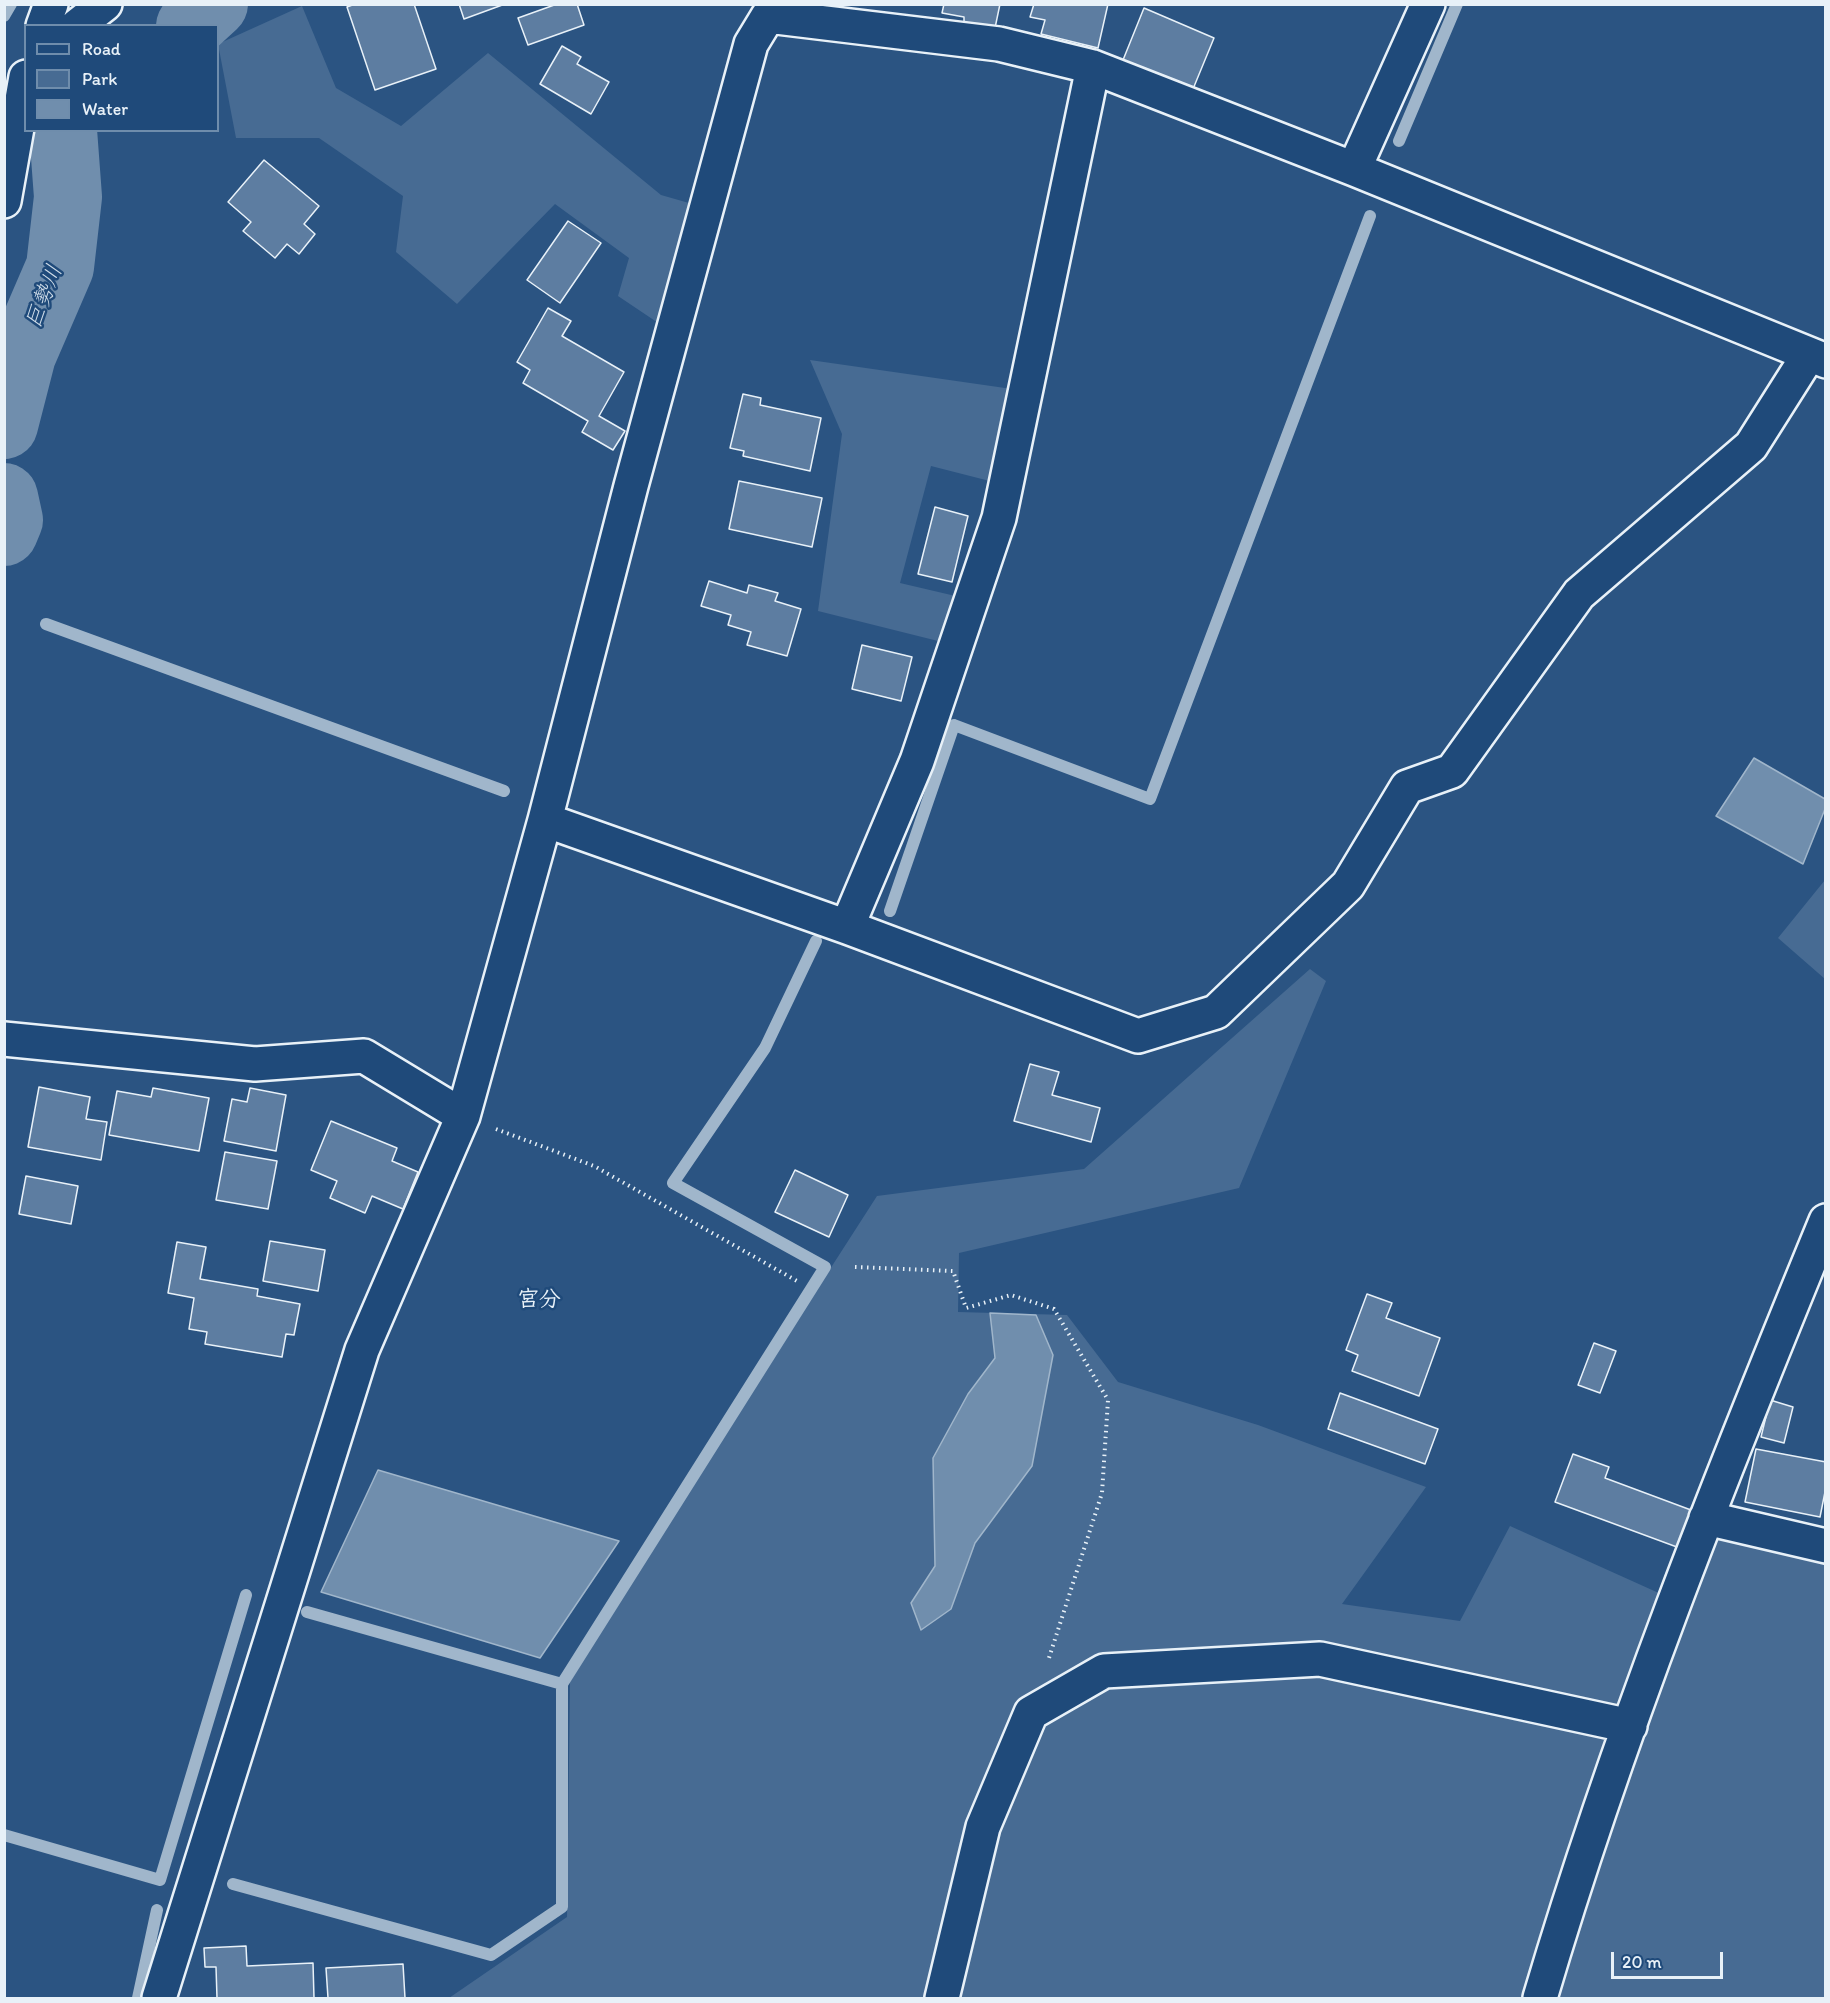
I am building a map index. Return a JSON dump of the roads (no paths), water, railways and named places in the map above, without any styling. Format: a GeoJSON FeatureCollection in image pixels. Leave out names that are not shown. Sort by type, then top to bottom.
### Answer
{"type":"FeatureCollection","features":[{"type":"Feature","properties":{"kind":"street"},"geometry":{"type":"LineString","coordinates":[[44,24],[51,4]]}},
{"type":"Feature","properties":{"kind":"street"},"geometry":{"type":"LineString","coordinates":[[80,24],[105,4]]}},
{"type":"Feature","properties":{"kind":"street"},"geometry":{"type":"LineString","coordinates":[[1354,168],[1428,4]]}},
{"type":"Feature","properties":{"kind":"street"},"geometry":{"type":"LineString","coordinates":[[159,1998],[362,1350],[463,1116],[545,820],[631,486],[751,44],[765,10],[999,44],[1093,67],[1354,168],[1817,358],[1751,446],[1579,594],[1452,771],[1407,787],[1348,885],[1216,1012],[1138,1036],[847,927],[545,820]]}},
{"type":"Feature","properties":{"kind":"street"},"geometry":{"type":"LineString","coordinates":[[847,927],[917,761],[999,518],[1093,67]]}},
{"type":"Feature","properties":{"kind":"street"},"geometry":{"type":"LineString","coordinates":[[4,201],[24,88]]}},
{"type":"Feature","properties":{"kind":"street"},"geometry":{"type":"LineString","coordinates":[[4,1039],[255,1064],[364,1056],[463,1116]]}},
{"type":"Feature","properties":{"kind":"street"},"geometry":{"type":"LineString","coordinates":[[1540,1998],[1572,1889],[1706,1518],[1826,1221]]}},
{"type":"Feature","properties":{"kind":"street"},"geometry":{"type":"LineString","coordinates":[[1706,1518],[1826,1546]]}},
{"type":"Feature","properties":{"kind":"street"},"geometry":{"type":"LineString","coordinates":[[942,1998],[983,1827],[1031,1713],[1104,1671],[1320,1659],[1630,1726]]}},
{"type":"Feature","properties":{"kind":"water"},"geometry":{"type":"Polygon","coordinates":[[[1754,758],[1825,799],[1825,809],[1803,864],[1716,816],[1754,758]]]}},
{"type":"Feature","properties":{"kind":"water"},"geometry":{"type":"Polygon","coordinates":[[[990,1313],[1036,1315],[1053,1355],[1032,1466],[975,1543],[951,1609],[921,1630],[911,1603],[935,1566],[933,1458],[968,1394],[995,1358],[990,1313]]]}},
{"type":"Feature","properties":{"kind":"water"},"geometry":{"type":"Polygon","coordinates":[[[378,1470],[619,1541],[540,1658],[321,1592],[378,1470]]]}},
{"type":"Feature","properties":{"kind":"waterway"},"geometry":{"type":"LineString","coordinates":[[4,16],[11,4]]}},
{"type":"Feature","properties":{"kind":"waterway","name":"巨勢川"},"geometry":{"type":"LineString","coordinates":[[192,24],[214,4]]}},
{"type":"Feature","properties":{"kind":"waterway"},"geometry":{"type":"LineString","coordinates":[[1399,141],[1457,4]]}},
{"type":"Feature","properties":{"kind":"waterway","name":"巨勢川"},"geometry":{"type":"LineString","coordinates":[[4,425],[22,355],[60,267],[68,197],[63,132]]}},
{"type":"Feature","properties":{"kind":"waterway"},"geometry":{"type":"LineString","coordinates":[[890,911],[954,725],[1150,799],[1370,216]]}},
{"type":"Feature","properties":{"kind":"waterway","name":"巨勢川"},"geometry":{"type":"LineString","coordinates":[[4,497],[9,520],[4,532]]}},
{"type":"Feature","properties":{"kind":"waterway"},"geometry":{"type":"LineString","coordinates":[[46,624],[504,791]]}},
{"type":"Feature","properties":{"kind":"waterway"},"geometry":{"type":"LineString","coordinates":[[233,1884],[491,1955],[562,1907],[562,1684],[825,1267],[673,1183],[765,1048],[816,941]]}},
{"type":"Feature","properties":{"kind":"waterway"},"geometry":{"type":"LineString","coordinates":[[4,1835],[160,1880],[246,1595]]}},
{"type":"Feature","properties":{"kind":"waterway"},"geometry":{"type":"LineString","coordinates":[[307,1612],[562,1684]]}},
{"type":"Feature","properties":{"kind":"waterway"},"geometry":{"type":"LineString","coordinates":[[138,1998],[157,1910]]}},
{"type":"Feature","properties":{"kind":"district","name":"宮分"},"geometry":{"type":"Point","coordinates":[539,1300]}}]}
